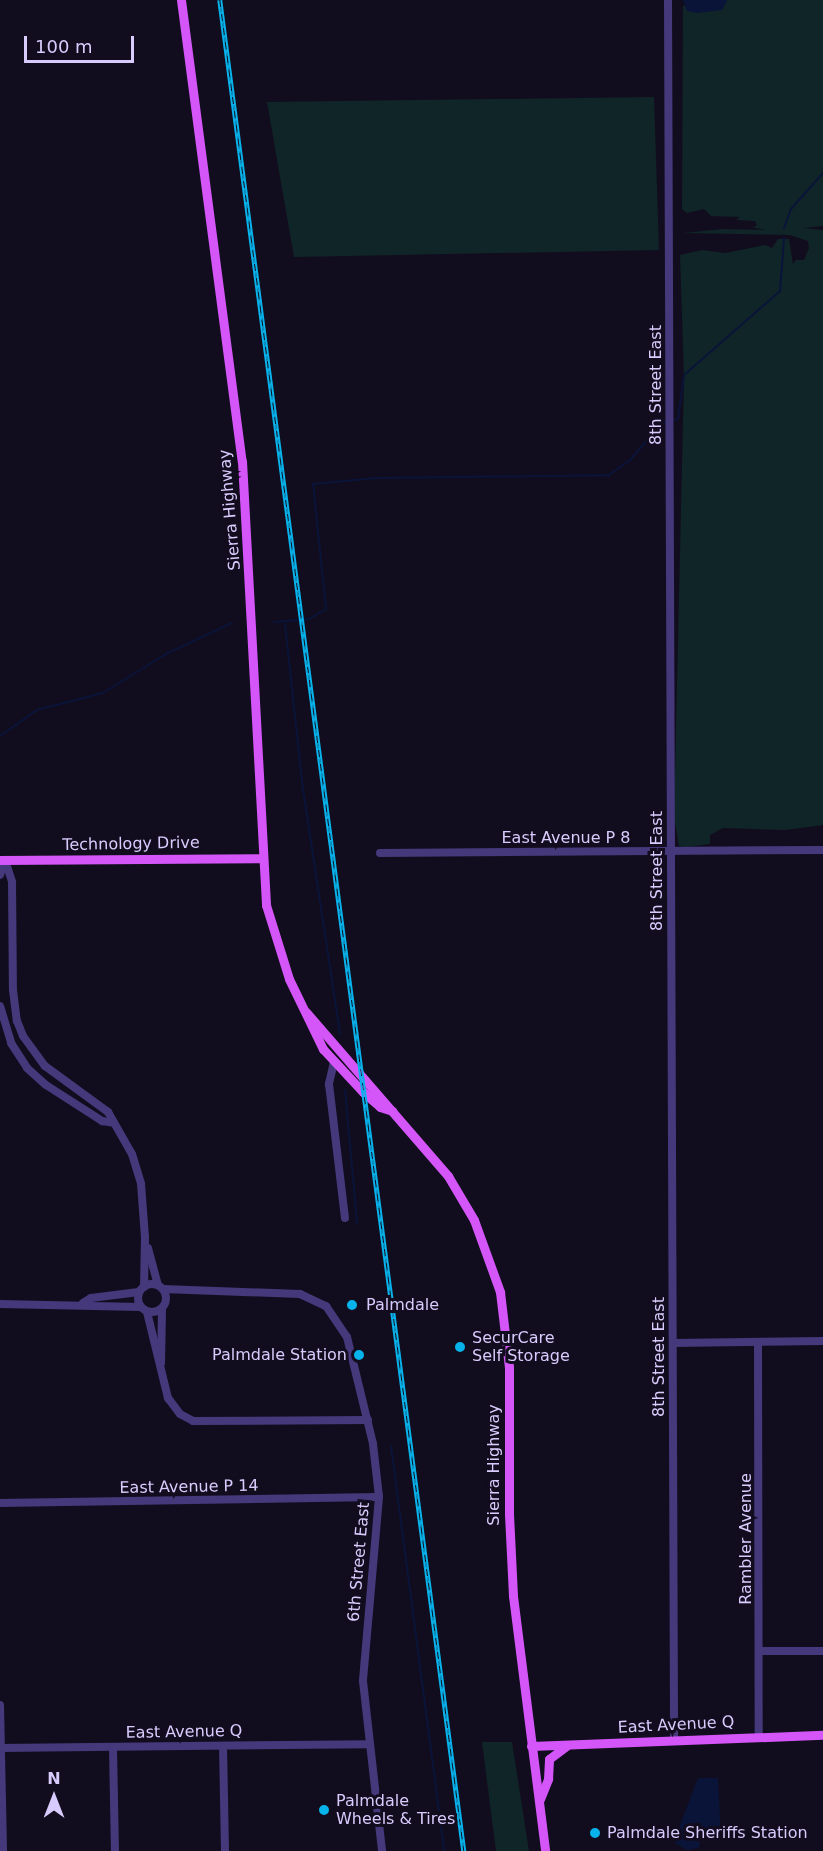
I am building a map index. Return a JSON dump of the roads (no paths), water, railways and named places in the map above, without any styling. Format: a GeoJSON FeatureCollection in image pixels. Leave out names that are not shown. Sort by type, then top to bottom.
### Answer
{"type":"FeatureCollection","features":[{"type":"Feature","properties":{"kind":"main road","name":"Sierra Highway"},"geometry":{"type":"LineString","coordinates":[[181,0],[242,461],[262,858],[271,928],[289,980],[306,1012],[311,1028],[334,1062],[380,1107],[392,1111]]}},
{"type":"Feature","properties":{"kind":"main road","name":"Technology Drive"},"geometry":{"type":"LineString","coordinates":[[2,860],[262,858]]}},
{"type":"Feature","properties":{"kind":"main road","name":"Sierra Highway"},"geometry":{"type":"LineString","coordinates":[[306,1012],[448,1176],[474,1220],[500,1292],[509,1367],[509,1514],[513,1596],[545,1851]]}},
{"type":"Feature","properties":{"kind":"main road","name":"East Avenue Q"},"geometry":{"type":"LineString","coordinates":[[531,1746],[823,1735]]}},
{"type":"Feature","properties":{"kind":"main road"},"geometry":{"type":"LineString","coordinates":[[539,1801],[548,1779],[549,1759],[557,1750],[576,1743]]}},
{"type":"Feature","properties":{"kind":"street","name":"8th Street East"},"geometry":{"type":"LineString","coordinates":[[668,0],[674,1741]]}},
{"type":"Feature","properties":{"kind":"street","name":"East Avenue P 8"},"geometry":{"type":"LineString","coordinates":[[381,853],[823,850]]}},
{"type":"Feature","properties":{"kind":"street"},"geometry":{"type":"LineString","coordinates":[[0,875],[2,860]]}},
{"type":"Feature","properties":{"kind":"street"},"geometry":{"type":"LineString","coordinates":[[2,860],[12,882],[14,1006],[23,1036],[45,1066],[108,1112],[137,1167],[146,1237],[161,1287],[167,1297],[162,1309],[161,1363]]}},
{"type":"Feature","properties":{"kind":"street"},"geometry":{"type":"LineString","coordinates":[[0,1006],[8,1036],[27,1068],[46,1084],[102,1121],[114,1123]]}},
{"type":"Feature","properties":{"kind":"street"},"geometry":{"type":"LineString","coordinates":[[334,1062],[329,1084],[345,1218]]}},
{"type":"Feature","properties":{"kind":"street"},"geometry":{"type":"LineString","coordinates":[[146,1237],[141,1289],[144,1309],[172,1406],[193,1421],[368,1420]]}},
{"type":"Feature","properties":{"kind":"street","name":"6th Street East"},"geometry":{"type":"LineString","coordinates":[[83,1303],[91,1298],[161,1287],[288,1291],[326,1306],[347,1337],[368,1420],[379,1497],[364,1666],[368,1744],[382,1851]]}},
{"type":"Feature","properties":{"kind":"street"},"geometry":{"type":"LineString","coordinates":[[0,1304],[83,1303],[162,1309]]}},
{"type":"Feature","properties":{"kind":"street"},"geometry":{"type":"LineString","coordinates":[[673,1342],[823,1341]]}},
{"type":"Feature","properties":{"kind":"street","name":"Rambler Avenue"},"geometry":{"type":"LineString","coordinates":[[758,1342],[759,1736]]}},
{"type":"Feature","properties":{"kind":"street","name":"East Avenue P 14"},"geometry":{"type":"LineString","coordinates":[[0,1503],[379,1497]]}},
{"type":"Feature","properties":{"kind":"street"},"geometry":{"type":"LineString","coordinates":[[760,1651],[823,1651]]}},
{"type":"Feature","properties":{"kind":"street"},"geometry":{"type":"LineString","coordinates":[[0,1705],[3,1851]]}},
{"type":"Feature","properties":{"kind":"street","name":"East Avenue Q"},"geometry":{"type":"LineString","coordinates":[[0,1748],[368,1744]]}},
{"type":"Feature","properties":{"kind":"street"},"geometry":{"type":"LineString","coordinates":[[223,1746],[225,1851]]}},
{"type":"Feature","properties":{"kind":"street"},"geometry":{"type":"LineString","coordinates":[[113,1748],[115,1851]]}},
{"type":"Feature","properties":{"kind":"water"},"geometry":{"type":"Polygon","coordinates":[[[683,0],[727,1],[722,10],[697,13],[687,11],[683,0]]]}},
{"type":"Feature","properties":{"kind":"water"},"geometry":{"type":"Polygon","coordinates":[[[698,1778],[718,1778],[721,1836],[706,1828],[701,1832],[699,1848],[687,1850],[675,1843],[698,1778]]]}},
{"type":"Feature","properties":{"kind":"waterway"},"geometry":{"type":"LineString","coordinates":[[784,228],[791,209],[823,173]]}},
{"type":"Feature","properties":{"kind":"waterway"},"geometry":{"type":"LineString","coordinates":[[274,622],[309,619],[326,609],[313,484],[376,478],[609,475],[631,459],[662,423],[678,419],[684,375],[780,291],[784,238]]}},
{"type":"Feature","properties":{"kind":"waterway"},"geometry":{"type":"LineString","coordinates":[[0,736],[37,710],[103,693],[166,654],[232,623]]}},
{"type":"Feature","properties":{"kind":"waterway"},"geometry":{"type":"LineString","coordinates":[[285,624],[303,789],[340,1034]]}},
{"type":"Feature","properties":{"kind":"waterway"},"geometry":{"type":"LineString","coordinates":[[345,1090],[357,1223]]}},
{"type":"Feature","properties":{"kind":"waterway"},"geometry":{"type":"LineString","coordinates":[[391,1446],[444,1851]]}},
{"type":"Feature","properties":{"kind":"railway"},"geometry":{"type":"LineString","coordinates":[[220,0],[464,1851]]}},
{"type":"Feature","properties":{"kind":"place","name":"Palmdale"},"geometry":{"type":"Point","coordinates":[352,1305]}},
{"type":"Feature","properties":{"kind":"place","name":"SecurCare Self Storage"},"geometry":{"type":"Point","coordinates":[460,1347]}},
{"type":"Feature","properties":{"kind":"place","name":"Palmdale Station"},"geometry":{"type":"Point","coordinates":[359,1355]}},
{"type":"Feature","properties":{"kind":"place","name":"Palmdale Wheels & Tires"},"geometry":{"type":"Point","coordinates":[324,1810]}},
{"type":"Feature","properties":{"kind":"place","name":"Palmdale Sheriffs Station"},"geometry":{"type":"Point","coordinates":[595,1833]}}]}
